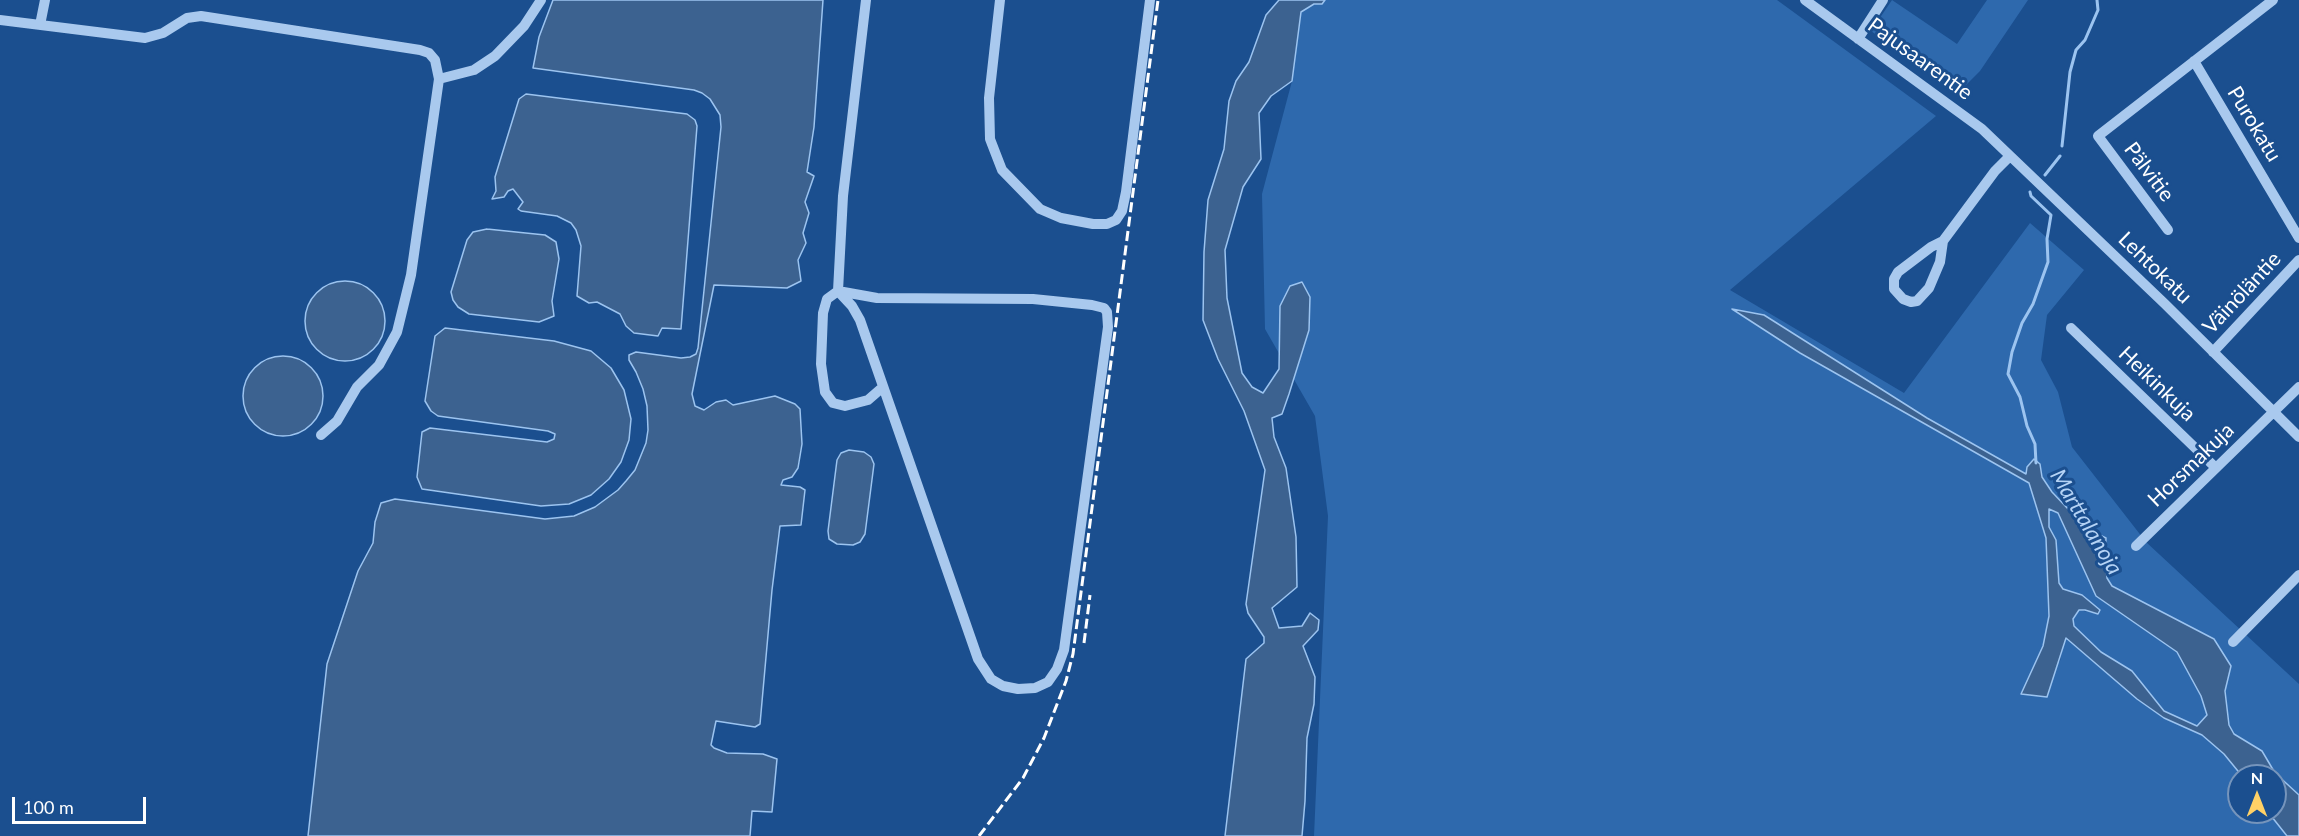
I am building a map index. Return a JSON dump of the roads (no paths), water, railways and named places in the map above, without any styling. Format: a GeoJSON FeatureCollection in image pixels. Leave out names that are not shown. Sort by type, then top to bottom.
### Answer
{"type":"FeatureCollection","features":[{"type":"Feature","properties":{"kind":"street"},"geometry":{"type":"LineString","coordinates":[[40,25],[45,0]]}},
{"type":"Feature","properties":{"kind":"street"},"geometry":{"type":"LineString","coordinates":[[439,79],[474,70],[495,56],[524,26],[541,0]]}},
{"type":"Feature","properties":{"kind":"street"},"geometry":{"type":"LineString","coordinates":[[866,0],[843,196],[838,291],[852,306],[860,320],[978,660],[991,679],[1003,686],[1018,689],[1035,688],[1048,682],[1057,669],[1064,650],[1108,327],[1107,312],[1104,308],[1092,305],[1033,299],[877,298],[838,291],[827,299],[823,313],[821,364],[825,392],[833,403],[845,406],[868,400],[883,387]]}},
{"type":"Feature","properties":{"kind":"street"},"geometry":{"type":"LineString","coordinates":[[1000,0],[989,98],[990,139],[1002,170],[1040,209],[1061,218],[1093,224],[1107,224],[1116,220],[1122,211],[1150,0]]}},
{"type":"Feature","properties":{"kind":"street","name":"Pajusaarentie"},"geometry":{"type":"LineString","coordinates":[[1805,0],[1982,129]]}},
{"type":"Feature","properties":{"kind":"street"},"geometry":{"type":"LineString","coordinates":[[1858,39],[1882,0]]}},
{"type":"Feature","properties":{"kind":"street"},"geometry":{"type":"LineString","coordinates":[[2194,61],[2273,0]]}},
{"type":"Feature","properties":{"kind":"street"},"geometry":{"type":"LineString","coordinates":[[0,20],[145,38],[163,33],[187,18],[201,16],[420,50],[429,53],[435,60],[439,79],[411,275],[398,332],[380,365],[357,387],[337,421],[321,435]]}},
{"type":"Feature","properties":{"kind":"street","name":"Pälvitie"},"geometry":{"type":"LineString","coordinates":[[2168,230],[2098,136],[2194,61]]}},
{"type":"Feature","properties":{"kind":"street","name":"Purokatu"},"geometry":{"type":"LineString","coordinates":[[2194,61],[2299,238]]}},
{"type":"Feature","properties":{"kind":"street","name":"Lehtokatu"},"geometry":{"type":"LineString","coordinates":[[1982,129],[2165,304],[2299,437]]}},
{"type":"Feature","properties":{"kind":"street"},"geometry":{"type":"LineString","coordinates":[[1943,241],[1930,247],[1898,272],[1894,279],[1894,289],[1903,299],[1917,302],[1929,288],[1940,262],[1943,241],[1995,171],[2009,156]]}},
{"type":"Feature","properties":{"kind":"street","name":"Väinöläntie"},"geometry":{"type":"LineString","coordinates":[[2213,352],[2299,260]]}},
{"type":"Feature","properties":{"kind":"street","name":"Heikinkuja"},"geometry":{"type":"LineString","coordinates":[[2071,328],[2216,468]]}},
{"type":"Feature","properties":{"kind":"street","name":"Horsmakuja"},"geometry":{"type":"LineString","coordinates":[[2136,546],[2299,387]]}},
{"type":"Feature","properties":{"kind":"street"},"geometry":{"type":"LineString","coordinates":[[2233,642],[2299,575]]}},
{"type":"Feature","properties":{"kind":"waterway","name":"Marttalanoja"},"geometry":{"type":"LineString","coordinates":[[2062,146],[2070,72],[2076,50],[2085,40],[2098,10],[2097,0]]}},
{"type":"Feature","properties":{"kind":"waterway","name":"Marttalanoja"},"geometry":{"type":"LineString","coordinates":[[2045,175],[2060,156]]}},
{"type":"Feature","properties":{"kind":"waterway","name":"Marttalanoja"},"geometry":{"type":"LineString","coordinates":[[2030,192],[2031,196],[2051,215],[2047,239],[2048,262],[2033,304],[2022,323],[2012,352],[2008,374],[2020,397],[2027,426],[2035,444],[2036,463]]}},
{"type":"Feature","properties":{"kind":"railway"},"geometry":{"type":"LineString","coordinates":[[979,836],[1023,778],[1044,738],[1066,681],[1073,654],[1158,0]]}},
{"type":"Feature","properties":{"kind":"railway"},"geometry":{"type":"LineString","coordinates":[[1084,643],[1090,595]]}}]}
